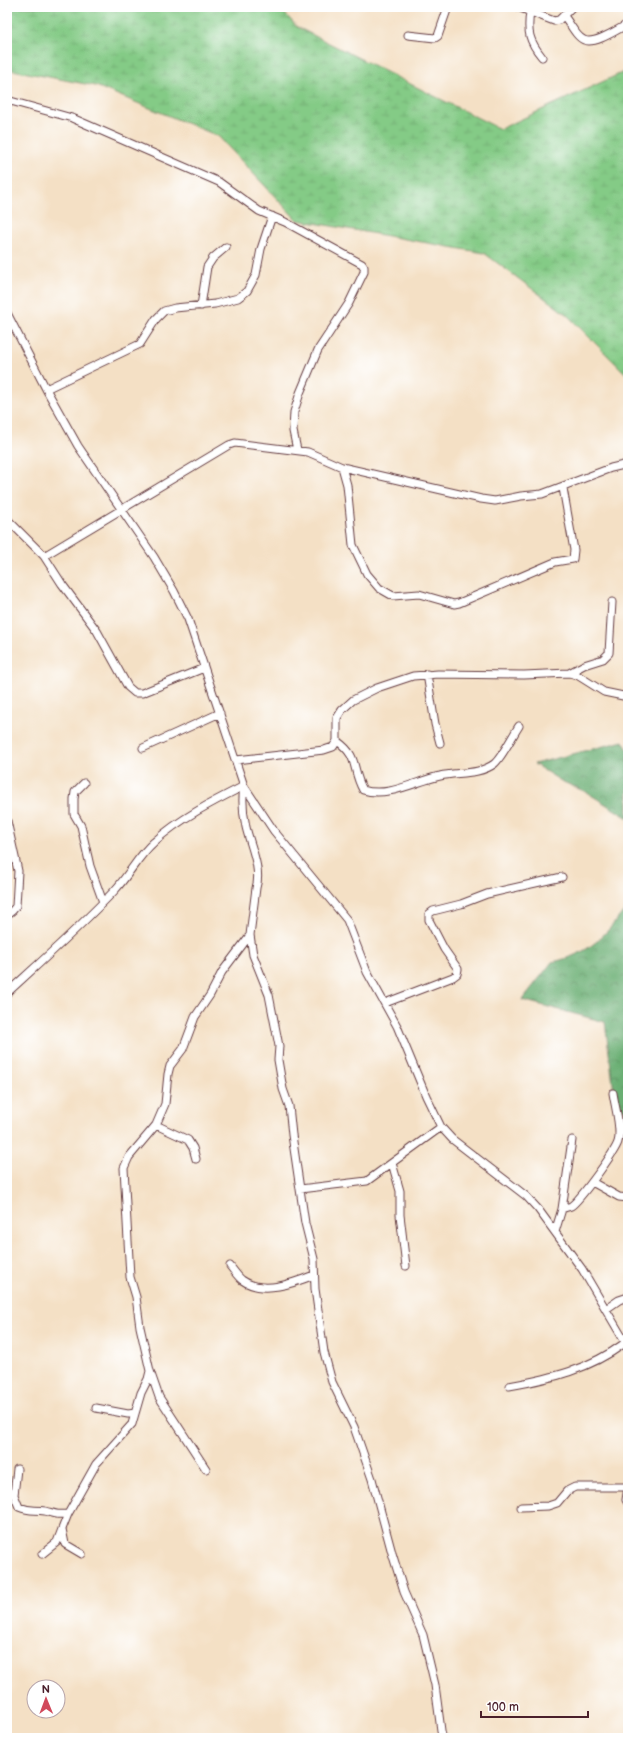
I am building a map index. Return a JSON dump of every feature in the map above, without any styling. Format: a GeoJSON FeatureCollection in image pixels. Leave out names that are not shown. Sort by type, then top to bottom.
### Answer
{"type":"FeatureCollection","features":[{"type":"Feature","properties":{"kind":"street"},"geometry":{"type":"LineString","coordinates":[[408,35],[435,38],[438,36],[448,7]]}},
{"type":"Feature","properties":{"kind":"street"},"geometry":{"type":"LineString","coordinates":[[518,7],[554,21],[559,20],[572,7]]}},
{"type":"Feature","properties":{"kind":"street"},"geometry":{"type":"LineString","coordinates":[[530,12],[529,34],[535,48],[542,57]]}},
{"type":"Feature","properties":{"kind":"street"},"geometry":{"type":"LineString","coordinates":[[564,16],[578,35],[583,40],[589,42],[598,40],[628,24]]}},
{"type":"Feature","properties":{"kind":"street"},"geometry":{"type":"LineString","coordinates":[[7,100],[72,118],[219,182],[260,211],[302,231],[362,264],[364,267],[364,272],[348,303],[318,350],[300,393],[294,412],[293,430],[297,450]]}},
{"type":"Feature","properties":{"kind":"street"},"geometry":{"type":"LineString","coordinates":[[46,389],[140,344],[156,319],[164,312],[175,308],[215,304],[238,298],[248,291],[256,275],[261,249],[272,216]]}},
{"type":"Feature","properties":{"kind":"street"},"geometry":{"type":"LineString","coordinates":[[201,306],[207,266],[213,258],[226,247]]}},
{"type":"Feature","properties":{"kind":"street"},"geometry":{"type":"LineString","coordinates":[[7,313],[10,325],[78,446],[154,557],[174,591],[188,619],[244,786],[274,831],[347,920],[367,972],[397,1026],[426,1096],[441,1127],[452,1139],[469,1153],[505,1178],[526,1196],[538,1209],[582,1269],[626,1345],[583,1367],[552,1378],[509,1386]]}},
{"type":"Feature","properties":{"kind":"street"},"geometry":{"type":"LineString","coordinates":[[44,556],[229,445],[244,443],[308,452],[342,467],[495,501],[542,494],[563,488],[611,468],[628,464]]}},
{"type":"Feature","properties":{"kind":"street"},"geometry":{"type":"LineString","coordinates":[[342,467],[347,485],[354,545],[367,574],[378,588],[393,596],[419,594],[454,604],[555,562],[573,559],[574,550],[563,488]]}},
{"type":"Feature","properties":{"kind":"street"},"geometry":{"type":"LineString","coordinates":[[7,519],[44,556],[62,584],[97,631],[128,687],[135,693],[142,693],[204,668]]}},
{"type":"Feature","properties":{"kind":"street"},"geometry":{"type":"LineString","coordinates":[[569,673],[584,665],[603,659],[609,653],[612,602]]}},
{"type":"Feature","properties":{"kind":"street"},"geometry":{"type":"LineString","coordinates":[[236,760],[324,750],[332,747],[336,741],[337,718],[342,710],[353,700],[384,686],[413,676],[427,674],[524,675],[569,673],[604,692],[628,697]]}},
{"type":"Feature","properties":{"kind":"street"},"geometry":{"type":"LineString","coordinates":[[427,674],[435,724],[440,743]]}},
{"type":"Feature","properties":{"kind":"street"},"geometry":{"type":"LineString","coordinates":[[143,748],[220,713]]}},
{"type":"Feature","properties":{"kind":"street"},"geometry":{"type":"LineString","coordinates":[[336,741],[346,747],[352,756],[363,790],[387,791],[440,776],[484,770],[495,764],[519,726]]}},
{"type":"Feature","properties":{"kind":"street"},"geometry":{"type":"LineString","coordinates":[[84,783],[75,792],[74,814],[81,826],[90,866],[103,902]]}},
{"type":"Feature","properties":{"kind":"street"},"geometry":{"type":"LineString","coordinates":[[7,993],[82,925],[120,885],[141,855],[155,841],[203,807],[244,786]]}},
{"type":"Feature","properties":{"kind":"street"},"geometry":{"type":"LineString","coordinates":[[244,786],[242,796],[245,824],[258,872],[250,935],[253,955],[269,995],[279,1046],[278,1060],[283,1089],[289,1106],[305,1223],[314,1259],[314,1275],[324,1352],[332,1382],[354,1427],[372,1479],[404,1592],[423,1635],[435,1685],[442,1738]]}},
{"type":"Feature","properties":{"kind":"street"},"geometry":{"type":"LineString","coordinates":[[7,821],[18,871],[16,906],[7,915]]}},
{"type":"Feature","properties":{"kind":"street"},"geometry":{"type":"LineString","coordinates":[[385,1003],[453,977],[457,974],[458,969],[444,950],[429,920],[429,914],[433,910],[461,904],[487,894],[562,877]]}},
{"type":"Feature","properties":{"kind":"street"},"geometry":{"type":"LineString","coordinates":[[206,1468],[159,1397],[150,1371],[140,1327],[136,1298],[130,1277],[123,1179],[124,1168],[129,1157],[156,1125],[165,1104],[170,1066],[183,1049],[195,1017],[210,995],[222,972],[250,935]]}},
{"type":"Feature","properties":{"kind":"street"},"geometry":{"type":"LineString","coordinates":[[562,1209],[571,1206],[585,1192],[602,1167],[608,1162],[618,1143],[619,1134],[613,1093]]}},
{"type":"Feature","properties":{"kind":"street"},"geometry":{"type":"LineString","coordinates":[[156,1125],[188,1140],[193,1148],[196,1159]]}},
{"type":"Feature","properties":{"kind":"street"},"geometry":{"type":"LineString","coordinates":[[300,1189],[367,1181],[441,1127]]}},
{"type":"Feature","properties":{"kind":"street"},"geometry":{"type":"LineString","coordinates":[[619,1134],[628,1127]]}},
{"type":"Feature","properties":{"kind":"street"},"geometry":{"type":"LineString","coordinates":[[555,1232],[562,1209],[572,1140]]}},
{"type":"Feature","properties":{"kind":"street"},"geometry":{"type":"LineString","coordinates":[[392,1164],[400,1191],[400,1222],[406,1266]]}},
{"type":"Feature","properties":{"kind":"street"},"geometry":{"type":"LineString","coordinates":[[592,1182],[619,1197],[628,1198]]}},
{"type":"Feature","properties":{"kind":"street"},"geometry":{"type":"LineString","coordinates":[[230,1266],[242,1280],[254,1286],[269,1287],[289,1284],[314,1275]]}},
{"type":"Feature","properties":{"kind":"street"},"geometry":{"type":"LineString","coordinates":[[606,1309],[619,1300],[628,1297]]}},
{"type":"Feature","properties":{"kind":"street"},"geometry":{"type":"LineString","coordinates":[[42,1554],[58,1542],[68,1514],[96,1464],[132,1424],[150,1371]]}},
{"type":"Feature","properties":{"kind":"street"},"geometry":{"type":"LineString","coordinates":[[96,1408],[128,1414],[135,1413]]}},
{"type":"Feature","properties":{"kind":"street"},"geometry":{"type":"LineString","coordinates":[[17,1469],[14,1495],[18,1507],[29,1511],[44,1511],[53,1515],[68,1514]]}},
{"type":"Feature","properties":{"kind":"street"},"geometry":{"type":"LineString","coordinates":[[521,1508],[548,1506],[557,1503],[567,1491],[575,1487],[628,1487],[626,1500],[628,1503]]}},
{"type":"Feature","properties":{"kind":"street"},"geometry":{"type":"LineString","coordinates":[[62,1529],[66,1544],[82,1554]]}},
{"type":"Feature","properties":{"kind":"green space"},"geometry":{"type":"Polygon","coordinates":[[[7,7],[279,7],[297,27],[500,129],[628,70],[628,376],[566,314],[484,253],[297,220],[218,136],[96,86],[7,69],[7,7]]]}},
{"type":"Feature","properties":{"kind":"green space"},"geometry":{"type":"Polygon","coordinates":[[[623,741],[628,750],[628,818],[586,792],[561,781],[534,764],[623,741]]]}},
{"type":"Feature","properties":{"kind":"green space"},"geometry":{"type":"Polygon","coordinates":[[[628,906],[628,1112],[616,1107],[605,1022],[522,1000],[552,962],[565,959],[587,949],[604,935],[628,906]]]}}]}
